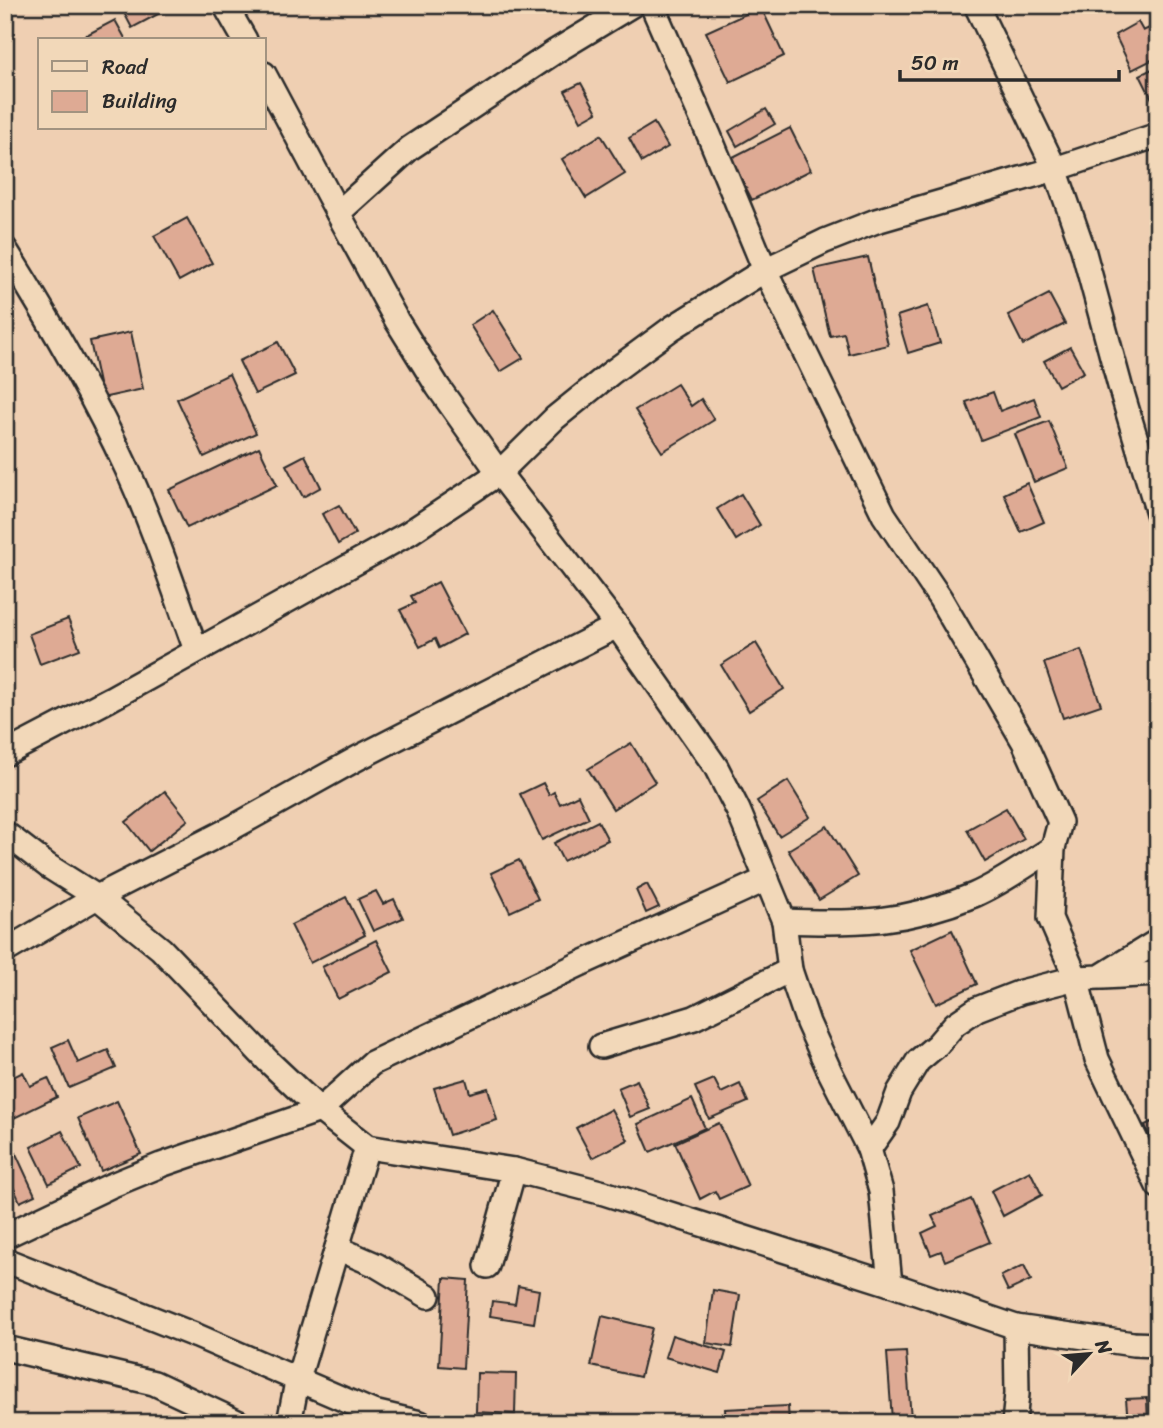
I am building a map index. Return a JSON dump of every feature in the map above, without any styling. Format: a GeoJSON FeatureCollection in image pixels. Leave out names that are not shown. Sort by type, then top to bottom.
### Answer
{"type":"FeatureCollection","features":[{"type":"Feature","properties":{"kind":"street"},"geometry":{"type":"LineString","coordinates":[[225,5],[244,38]]}},
{"type":"Feature","properties":{"kind":"street"},"geometry":{"type":"LineString","coordinates":[[338,213],[410,148],[545,58],[632,5]]}},
{"type":"Feature","properties":{"kind":"street"},"geometry":{"type":"LineString","coordinates":[[652,5],[765,270],[884,515],[940,598],[1024,742],[1060,822],[1053,848],[1050,918],[1076,978],[1097,1059],[1158,1186]]}},
{"type":"Feature","properties":{"kind":"street"},"geometry":{"type":"LineString","coordinates":[[976,5],[1055,169],[1083,249],[1158,513]]}},
{"type":"Feature","properties":{"kind":"street"},"geometry":{"type":"LineString","coordinates":[[266,78],[397,321],[438,387],[499,473],[617,626],[716,767],[738,810],[784,921],[790,970],[808,1023],[869,1149],[881,1191],[890,1284]]}},
{"type":"Feature","properties":{"kind":"street"},"geometry":{"type":"LineString","coordinates":[[5,754],[110,699],[409,533],[499,473],[555,418],[611,373],[672,328],[765,270],[825,241],[876,221],[1055,169],[1158,135]]}},
{"type":"Feature","properties":{"kind":"street"},"geometry":{"type":"LineString","coordinates":[[5,249],[83,379],[127,470],[158,543],[196,650]]}},
{"type":"Feature","properties":{"kind":"street"},"geometry":{"type":"LineString","coordinates":[[5,951],[97,897],[232,828],[358,758],[617,626]]}},
{"type":"Feature","properties":{"kind":"street"},"geometry":{"type":"LineString","coordinates":[[5,833],[48,866],[97,897],[161,949],[269,1062],[320,1110],[367,1147],[514,1170],[604,1193],[1016,1327],[1133,1345],[1158,1345]]}},
{"type":"Feature","properties":{"kind":"street"},"geometry":{"type":"LineString","coordinates":[[784,921],[844,924],[888,921],[912,915],[973,895],[1053,848]]}},
{"type":"Feature","properties":{"kind":"street"},"geometry":{"type":"LineString","coordinates":[[5,1236],[110,1186],[320,1110],[372,1063],[766,879]]}},
{"type":"Feature","properties":{"kind":"street"},"geometry":{"type":"LineString","coordinates":[[1100,977],[1158,942]]}},
{"type":"Feature","properties":{"kind":"street"},"geometry":{"type":"LineString","coordinates":[[601,1046],[694,1018],[790,970]]}},
{"type":"Feature","properties":{"kind":"street"},"geometry":{"type":"LineString","coordinates":[[869,1149],[888,1122],[899,1091],[918,1062],[955,1024],[977,1009],[1010,996],[1076,978],[1158,974]]}},
{"type":"Feature","properties":{"kind":"street"},"geometry":{"type":"LineString","coordinates":[[289,1423],[297,1381],[367,1147]]}},
{"type":"Feature","properties":{"kind":"street"},"geometry":{"type":"LineString","coordinates":[[487,1266],[514,1170]]}},
{"type":"Feature","properties":{"kind":"street"},"geometry":{"type":"LineString","coordinates":[[337,1248],[376,1265],[428,1296]]}},
{"type":"Feature","properties":{"kind":"street"},"geometry":{"type":"LineString","coordinates":[[5,1259],[197,1336],[373,1412],[420,1423]]}},
{"type":"Feature","properties":{"kind":"street"},"geometry":{"type":"LineString","coordinates":[[1014,1423],[1017,1394],[1016,1327]]}},
{"type":"Feature","properties":{"kind":"street"},"geometry":{"type":"LineString","coordinates":[[5,1348],[155,1383],[239,1423]]}},
{"type":"Feature","properties":{"kind":"building"},"geometry":{"type":"Polygon","coordinates":[[[130,5],[156,5],[160,13],[132,28],[122,9],[130,5]]]}},
{"type":"Feature","properties":{"kind":"building"},"geometry":{"type":"Polygon","coordinates":[[[761,7],[784,56],[730,82],[706,32],[761,7]]]}},
{"type":"Feature","properties":{"kind":"building"},"geometry":{"type":"Polygon","coordinates":[[[115,20],[125,38],[81,38],[115,20]]]}},
{"type":"Feature","properties":{"kind":"building"},"geometry":{"type":"Polygon","coordinates":[[[1138,22],[1143,31],[1158,24],[1158,57],[1132,70],[1115,35],[1138,22]]]}},
{"type":"Feature","properties":{"kind":"building"},"geometry":{"type":"Polygon","coordinates":[[[1158,66],[1158,111],[1140,75],[1158,66]]]}},
{"type":"Feature","properties":{"kind":"building"},"geometry":{"type":"Polygon","coordinates":[[[581,83],[597,112],[581,121],[565,91],[581,83]]]}},
{"type":"Feature","properties":{"kind":"building"},"geometry":{"type":"Polygon","coordinates":[[[766,109],[775,124],[737,146],[729,131],[766,109]]]}},
{"type":"Feature","properties":{"kind":"building"},"geometry":{"type":"Polygon","coordinates":[[[654,123],[668,147],[642,162],[629,138],[654,123]]]}},
{"type":"Feature","properties":{"kind":"building"},"geometry":{"type":"Polygon","coordinates":[[[790,128],[811,170],[752,200],[731,158],[790,128]]]}},
{"type":"Feature","properties":{"kind":"building"},"geometry":{"type":"Polygon","coordinates":[[[601,135],[625,174],[586,198],[562,159],[601,135]]]}},
{"type":"Feature","properties":{"kind":"building"},"geometry":{"type":"Polygon","coordinates":[[[187,218],[212,263],[179,281],[154,236],[187,218]]]}},
{"type":"Feature","properties":{"kind":"building"},"geometry":{"type":"Polygon","coordinates":[[[868,257],[888,345],[849,354],[844,333],[830,336],[814,269],[868,257]]]}},
{"type":"Feature","properties":{"kind":"building"},"geometry":{"type":"Polygon","coordinates":[[[1049,294],[1065,324],[1023,345],[1008,315],[1049,294]]]}},
{"type":"Feature","properties":{"kind":"building"},"geometry":{"type":"Polygon","coordinates":[[[928,306],[940,343],[908,353],[897,316],[928,306]]]}},
{"type":"Feature","properties":{"kind":"building"},"geometry":{"type":"Polygon","coordinates":[[[493,310],[523,358],[500,372],[470,325],[493,310]]]}},
{"type":"Feature","properties":{"kind":"building"},"geometry":{"type":"Polygon","coordinates":[[[131,332],[143,389],[102,398],[90,341],[131,332]]]}},
{"type":"Feature","properties":{"kind":"building"},"geometry":{"type":"Polygon","coordinates":[[[278,342],[295,375],[255,394],[239,361],[278,342]]]}},
{"type":"Feature","properties":{"kind":"building"},"geometry":{"type":"Polygon","coordinates":[[[1070,347],[1084,372],[1058,386],[1044,361],[1070,347]]]}},
{"type":"Feature","properties":{"kind":"building"},"geometry":{"type":"Polygon","coordinates":[[[229,374],[256,433],[204,457],[177,399],[229,374]]]}},
{"type":"Feature","properties":{"kind":"building"},"geometry":{"type":"Polygon","coordinates":[[[677,384],[691,406],[701,399],[714,420],[662,452],[635,410],[677,384]]]}},
{"type":"Feature","properties":{"kind":"building"},"geometry":{"type":"Polygon","coordinates":[[[993,392],[1000,411],[1034,398],[1041,417],[981,440],[966,402],[993,392]]]}},
{"type":"Feature","properties":{"kind":"building"},"geometry":{"type":"Polygon","coordinates":[[[1049,421],[1068,468],[1034,482],[1015,434],[1049,421]]]}},
{"type":"Feature","properties":{"kind":"building"},"geometry":{"type":"Polygon","coordinates":[[[259,447],[277,485],[187,528],[169,490],[259,447]]]}},
{"type":"Feature","properties":{"kind":"building"},"geometry":{"type":"Polygon","coordinates":[[[305,455],[321,487],[303,497],[286,465],[305,455]]]}},
{"type":"Feature","properties":{"kind":"building"},"geometry":{"type":"Polygon","coordinates":[[[1027,483],[1044,522],[1021,532],[1004,494],[1027,483]]]}},
{"type":"Feature","properties":{"kind":"building"},"geometry":{"type":"Polygon","coordinates":[[[741,494],[760,525],[736,540],[717,509],[741,494]]]}},
{"type":"Feature","properties":{"kind":"building"},"geometry":{"type":"Polygon","coordinates":[[[339,505],[355,534],[338,544],[322,514],[339,505]]]}},
{"type":"Feature","properties":{"kind":"building"},"geometry":{"type":"Polygon","coordinates":[[[438,582],[465,634],[439,648],[435,639],[420,647],[400,610],[415,603],[411,596],[438,582]]]}},
{"type":"Feature","properties":{"kind":"building"},"geometry":{"type":"Polygon","coordinates":[[[68,619],[80,649],[40,664],[29,634],[68,619]]]}},
{"type":"Feature","properties":{"kind":"building"},"geometry":{"type":"Polygon","coordinates":[[[756,643],[784,689],[749,711],[721,665],[756,643]]]}},
{"type":"Feature","properties":{"kind":"building"},"geometry":{"type":"Polygon","coordinates":[[[1081,650],[1101,705],[1063,718],[1044,663],[1081,650]]]}},
{"type":"Feature","properties":{"kind":"building"},"geometry":{"type":"Polygon","coordinates":[[[631,743],[655,782],[613,809],[588,769],[631,743]]]}},
{"type":"Feature","properties":{"kind":"building"},"geometry":{"type":"Polygon","coordinates":[[[788,781],[810,817],[779,836],[757,801],[788,781]]]}},
{"type":"Feature","properties":{"kind":"building"},"geometry":{"type":"Polygon","coordinates":[[[543,783],[549,795],[554,792],[560,804],[578,795],[589,818],[542,840],[520,794],[543,783]]]}},
{"type":"Feature","properties":{"kind":"building"},"geometry":{"type":"Polygon","coordinates":[[[165,791],[188,820],[149,851],[126,822],[165,791]]]}},
{"type":"Feature","properties":{"kind":"building"},"geometry":{"type":"Polygon","coordinates":[[[1006,808],[1024,839],[985,862],[967,830],[1006,808]]]}},
{"type":"Feature","properties":{"kind":"building"},"geometry":{"type":"Polygon","coordinates":[[[598,821],[608,840],[563,861],[554,843],[598,821]]]}},
{"type":"Feature","properties":{"kind":"building"},"geometry":{"type":"Polygon","coordinates":[[[827,826],[858,876],[819,900],[788,850],[827,826]]]}},
{"type":"Feature","properties":{"kind":"building"},"geometry":{"type":"Polygon","coordinates":[[[519,860],[538,899],[510,912],[491,873],[519,860]]]}},
{"type":"Feature","properties":{"kind":"building"},"geometry":{"type":"Polygon","coordinates":[[[647,884],[659,907],[646,913],[636,890],[647,884]]]}},
{"type":"Feature","properties":{"kind":"building"},"geometry":{"type":"Polygon","coordinates":[[[376,891],[383,904],[394,899],[403,918],[373,931],[358,899],[376,891]]]}},
{"type":"Feature","properties":{"kind":"building"},"geometry":{"type":"Polygon","coordinates":[[[346,897],[365,935],[310,963],[291,925],[346,897]]]}},
{"type":"Feature","properties":{"kind":"building"},"geometry":{"type":"Polygon","coordinates":[[[952,930],[977,984],[936,1004],[910,950],[952,930]]]}},
{"type":"Feature","properties":{"kind":"building"},"geometry":{"type":"Polygon","coordinates":[[[376,940],[392,972],[338,999],[322,967],[376,940]]]}},
{"type":"Feature","properties":{"kind":"building"},"geometry":{"type":"Polygon","coordinates":[[[68,1040],[78,1063],[108,1050],[116,1068],[69,1088],[52,1047],[68,1040]]]}},
{"type":"Feature","properties":{"kind":"building"},"geometry":{"type":"Polygon","coordinates":[[[23,1072],[30,1086],[48,1078],[57,1097],[12,1119],[5,1106],[5,1097],[9,1095],[5,1081],[23,1072]]]}},
{"type":"Feature","properties":{"kind":"building"},"geometry":{"type":"Polygon","coordinates":[[[466,1079],[470,1093],[488,1088],[497,1120],[449,1135],[434,1088],[466,1079]]]}},
{"type":"Feature","properties":{"kind":"building"},"geometry":{"type":"Polygon","coordinates":[[[714,1079],[721,1093],[740,1084],[748,1102],[709,1119],[695,1087],[714,1079]]]}},
{"type":"Feature","properties":{"kind":"building"},"geometry":{"type":"Polygon","coordinates":[[[637,1080],[650,1109],[630,1117],[618,1088],[637,1080]]]}},
{"type":"Feature","properties":{"kind":"building"},"geometry":{"type":"Polygon","coordinates":[[[692,1099],[705,1128],[650,1152],[638,1124],[692,1099]]]}},
{"type":"Feature","properties":{"kind":"building"},"geometry":{"type":"Polygon","coordinates":[[[117,1101],[141,1154],[101,1171],[78,1118],[117,1101]]]}},
{"type":"Feature","properties":{"kind":"building"},"geometry":{"type":"Polygon","coordinates":[[[611,1109],[628,1140],[592,1158],[576,1128],[611,1109]]]}},
{"type":"Feature","properties":{"kind":"building"},"geometry":{"type":"Polygon","coordinates":[[[1158,1119],[1158,1156],[1145,1125],[1158,1119]]]}},
{"type":"Feature","properties":{"kind":"building"},"geometry":{"type":"Polygon","coordinates":[[[719,1123],[748,1186],[719,1199],[715,1191],[700,1199],[675,1143],[719,1123]]]}},
{"type":"Feature","properties":{"kind":"building"},"geometry":{"type":"Polygon","coordinates":[[[5,1130],[35,1195],[20,1202],[5,1169],[5,1130]]]}},
{"type":"Feature","properties":{"kind":"building"},"geometry":{"type":"Polygon","coordinates":[[[62,1131],[81,1168],[49,1184],[31,1147],[62,1131]]]}},
{"type":"Feature","properties":{"kind":"building"},"geometry":{"type":"Polygon","coordinates":[[[1030,1171],[1042,1195],[1003,1216],[991,1191],[1030,1171]]]}},
{"type":"Feature","properties":{"kind":"building"},"geometry":{"type":"Polygon","coordinates":[[[971,1199],[990,1242],[945,1261],[941,1251],[931,1255],[922,1233],[937,1226],[932,1216],[971,1199]]]}},
{"type":"Feature","properties":{"kind":"building"},"geometry":{"type":"Polygon","coordinates":[[[1024,1265],[1031,1280],[1008,1291],[1001,1276],[1024,1265]]]}},
{"type":"Feature","properties":{"kind":"building"},"geometry":{"type":"Polygon","coordinates":[[[444,1278],[468,1280],[463,1368],[439,1366],[444,1278]]]}},
{"type":"Feature","properties":{"kind":"building"},"geometry":{"type":"Polygon","coordinates":[[[518,1286],[539,1290],[534,1323],[490,1316],[492,1301],[515,1304],[518,1286]]]}},
{"type":"Feature","properties":{"kind":"building"},"geometry":{"type":"Polygon","coordinates":[[[713,1290],[740,1295],[732,1347],[706,1343],[713,1290]]]}},
{"type":"Feature","properties":{"kind":"building"},"geometry":{"type":"Polygon","coordinates":[[[602,1316],[652,1328],[640,1377],[591,1366],[602,1316]]]}},
{"type":"Feature","properties":{"kind":"building"},"geometry":{"type":"Polygon","coordinates":[[[672,1335],[726,1352],[720,1373],[665,1357],[672,1335]]]}},
{"type":"Feature","properties":{"kind":"building"},"geometry":{"type":"Polygon","coordinates":[[[906,1352],[911,1419],[892,1420],[887,1353],[906,1352]]]}},
{"type":"Feature","properties":{"kind":"building"},"geometry":{"type":"Polygon","coordinates":[[[477,1373],[516,1374],[515,1414],[476,1412],[477,1373]]]}},
{"type":"Feature","properties":{"kind":"building"},"geometry":{"type":"Polygon","coordinates":[[[1147,1398],[1148,1423],[1128,1423],[1126,1399],[1147,1398]]]}},
{"type":"Feature","properties":{"kind":"building"},"geometry":{"type":"Polygon","coordinates":[[[788,1406],[789,1423],[726,1423],[725,1409],[788,1406]]]}}]}
